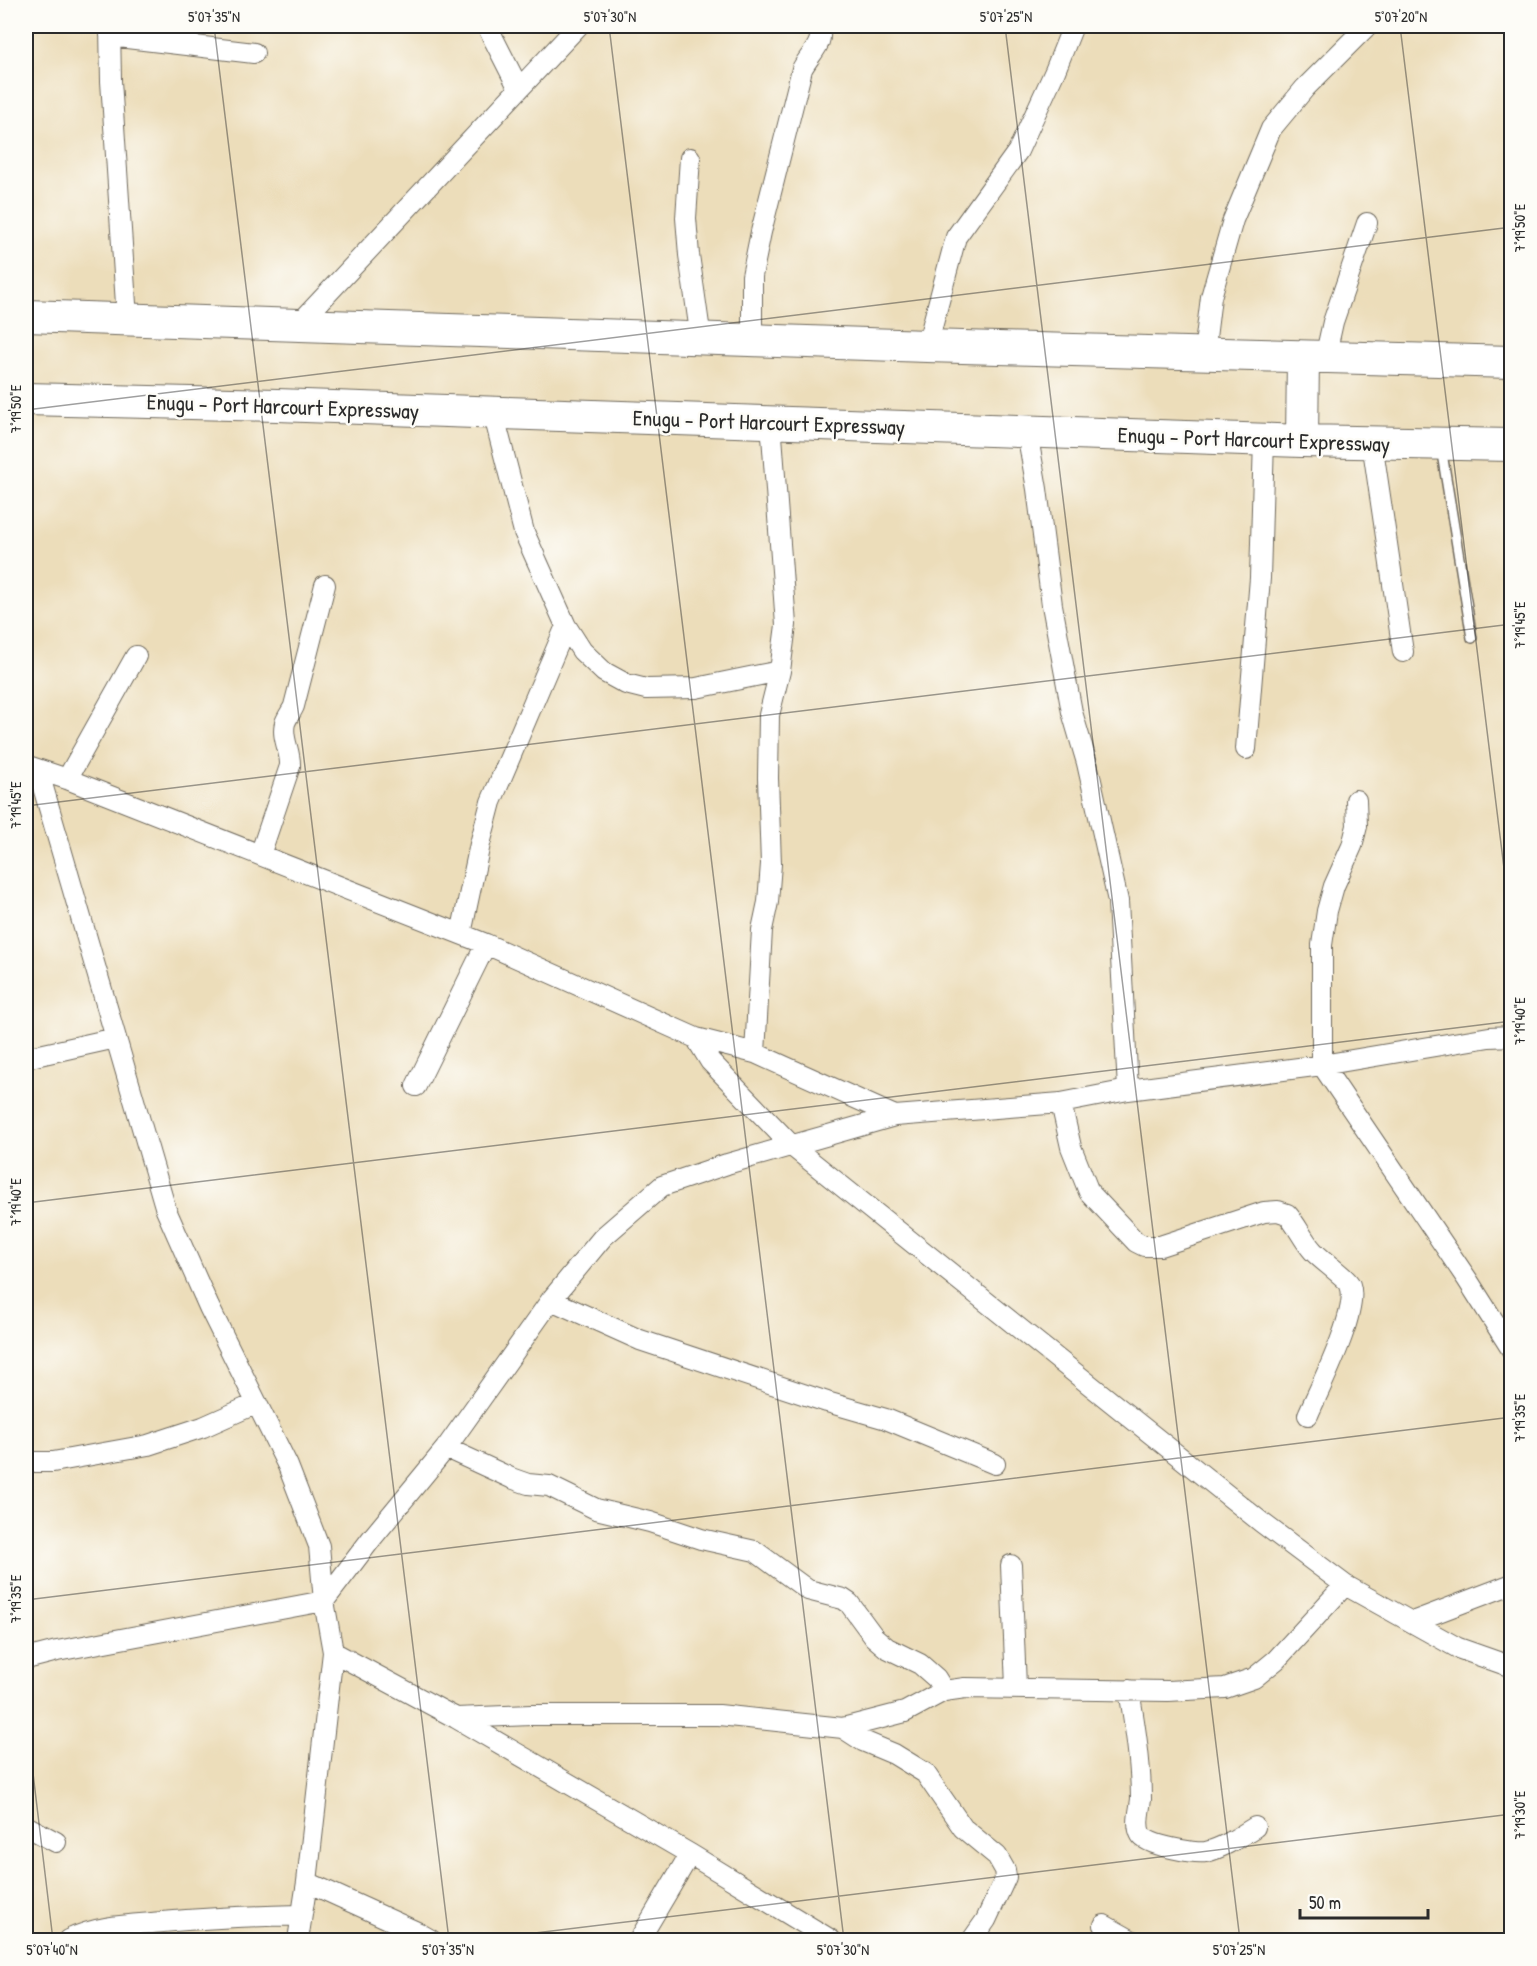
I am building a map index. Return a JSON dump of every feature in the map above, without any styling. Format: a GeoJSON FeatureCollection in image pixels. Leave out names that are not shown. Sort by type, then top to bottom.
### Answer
{"type":"FeatureCollection","features":[{"type":"Feature","properties":{"kind":"highway"},"geometry":{"type":"LineString","coordinates":[[26,316],[700,339],[1512,362]]}},
{"type":"Feature","properties":{"kind":"highway"},"geometry":{"type":"LineString","coordinates":[[1302,441],[1314,358]]}},
{"type":"Feature","properties":{"kind":"highway","name":"Enugu - Port Harcourt Expressway"},"geometry":{"type":"LineString","coordinates":[[26,399],[493,412],[1302,441],[1512,445]]}},
{"type":"Feature","properties":{"kind":"street"},"geometry":{"type":"LineString","coordinates":[[487,26],[519,89]]}},
{"type":"Feature","properties":{"kind":"street"},"geometry":{"type":"LineString","coordinates":[[298,325],[578,26]]}},
{"type":"Feature","properties":{"kind":"street"},"geometry":{"type":"LineString","coordinates":[[752,340],[752,276],[760,231],[802,69],[820,42],[822,34],[818,26]]}},
{"type":"Feature","properties":{"kind":"street"},"geometry":{"type":"LineString","coordinates":[[927,346],[956,237],[1018,151],[1073,26]]}},
{"type":"Feature","properties":{"kind":"street"},"geometry":{"type":"LineString","coordinates":[[1204,354],[1211,297],[1233,220],[1271,129],[1305,88],[1367,26]]}},
{"type":"Feature","properties":{"kind":"street"},"geometry":{"type":"LineString","coordinates":[[127,319],[111,81],[110,31],[254,53]]}},
{"type":"Feature","properties":{"kind":"street"},"geometry":{"type":"LineString","coordinates":[[690,158],[686,218],[688,255],[700,339]]}},
{"type":"Feature","properties":{"kind":"street"},"geometry":{"type":"LineString","coordinates":[[1314,358],[1334,322],[1368,223]]}},
{"type":"Feature","properties":{"kind":"street"},"geometry":{"type":"LineString","coordinates":[[493,412],[524,532],[566,626],[582,651],[604,672],[626,684],[646,689],[696,688],[780,671]]}},
{"type":"Feature","properties":{"kind":"street"},"geometry":{"type":"LineString","coordinates":[[755,1053],[762,930],[768,902],[771,864],[768,778],[769,715],[780,671],[786,625],[771,422]]}},
{"type":"Feature","properties":{"kind":"street"},"geometry":{"type":"LineString","coordinates":[[1027,432],[1052,605],[1070,702],[1087,763],[1118,901],[1128,1090]]}},
{"type":"Feature","properties":{"kind":"street"},"geometry":{"type":"LineString","coordinates":[[1246,749],[1260,578],[1264,439]]}},
{"type":"Feature","properties":{"kind":"street"},"geometry":{"type":"LineString","coordinates":[[1372,442],[1403,652]]}},
{"type":"Feature","properties":{"kind":"street"},"geometry":{"type":"LineString","coordinates":[[260,855],[290,765],[291,755],[284,736],[285,722],[294,706],[325,585]]}},
{"type":"Feature","properties":{"kind":"street"},"geometry":{"type":"LineString","coordinates":[[461,934],[491,802],[566,626]]}},
{"type":"Feature","properties":{"kind":"street"},"geometry":{"type":"LineString","coordinates":[[67,779],[136,656]]}},
{"type":"Feature","properties":{"kind":"street"},"geometry":{"type":"LineString","coordinates":[[32,768],[67,779],[461,934],[696,1038],[755,1053],[895,1116]]}},
{"type":"Feature","properties":{"kind":"street"},"geometry":{"type":"LineString","coordinates":[[32,768],[116,1038],[166,1210],[209,1307],[288,1466],[319,1545],[324,1601],[333,1652],[307,1882],[298,1941]]}},
{"type":"Feature","properties":{"kind":"street"},"geometry":{"type":"LineString","coordinates":[[1356,800],[1357,826],[1352,846],[1334,885],[1322,945],[1322,1065],[1467,1279],[1512,1350]]}},
{"type":"Feature","properties":{"kind":"street"},"geometry":{"type":"LineString","coordinates":[[416,1086],[486,945]]}},
{"type":"Feature","properties":{"kind":"street"},"geometry":{"type":"LineString","coordinates":[[26,1659],[69,1648],[324,1601],[446,1448],[551,1300],[603,1237],[662,1186],[727,1164],[895,1116],[1061,1103],[1128,1090],[1219,1080],[1489,1037],[1512,1036]]}},
{"type":"Feature","properties":{"kind":"street"},"geometry":{"type":"LineString","coordinates":[[26,1058],[116,1038]]}},
{"type":"Feature","properties":{"kind":"street"},"geometry":{"type":"LineString","coordinates":[[696,1038],[710,1061],[793,1147],[1261,1522],[1345,1585],[1458,1648],[1512,1667]]}},
{"type":"Feature","properties":{"kind":"street"},"geometry":{"type":"LineString","coordinates":[[1061,1103],[1071,1147],[1089,1192],[1136,1242],[1144,1246],[1160,1246],[1264,1212],[1278,1211],[1287,1214],[1312,1250],[1350,1283],[1352,1306],[1335,1354],[1308,1415]]}},
{"type":"Feature","properties":{"kind":"street"},"geometry":{"type":"LineString","coordinates":[[551,1300],[640,1340],[827,1402],[886,1419],[995,1464]]}},
{"type":"Feature","properties":{"kind":"street"},"geometry":{"type":"LineString","coordinates":[[26,1462],[53,1462],[148,1444],[202,1427],[256,1403]]}},
{"type":"Feature","properties":{"kind":"street"},"geometry":{"type":"LineString","coordinates":[[446,1448],[528,1484],[549,1486],[596,1509],[650,1522],[701,1539],[755,1551],[808,1590],[843,1599],[849,1603],[874,1637],[887,1648],[920,1664],[936,1678],[944,1692]]}},
{"type":"Feature","properties":{"kind":"street"},"geometry":{"type":"LineString","coordinates":[[1011,1565],[1016,1688]]}},
{"type":"Feature","properties":{"kind":"street"},"geometry":{"type":"LineString","coordinates":[[1412,1622],[1512,1584]]}},
{"type":"Feature","properties":{"kind":"street"},"geometry":{"type":"LineString","coordinates":[[456,1718],[719,1714],[843,1728],[905,1712],[944,1692],[965,1688],[1168,1691],[1225,1688],[1254,1678],[1276,1660],[1345,1585]]}},
{"type":"Feature","properties":{"kind":"street"},"geometry":{"type":"LineString","coordinates":[[333,1652],[456,1718],[690,1854],[825,1939]]}},
{"type":"Feature","properties":{"kind":"street"},"geometry":{"type":"LineString","coordinates":[[1129,1690],[1136,1732],[1141,1798],[1140,1835],[1155,1844],[1204,1853],[1227,1844],[1255,1827]]}},
{"type":"Feature","properties":{"kind":"street"},"geometry":{"type":"LineString","coordinates":[[843,1728],[925,1773],[963,1828],[997,1856],[1005,1870],[1006,1877],[986,1920],[972,1941]]}},
{"type":"Feature","properties":{"kind":"street"},"geometry":{"type":"LineString","coordinates":[[26,1826],[56,1842]]}},
{"type":"Feature","properties":{"kind":"street"},"geometry":{"type":"LineString","coordinates":[[639,1941],[690,1854]]}},
{"type":"Feature","properties":{"kind":"street"},"geometry":{"type":"LineString","coordinates":[[307,1882],[417,1932],[431,1941]]}},
{"type":"Feature","properties":{"kind":"street"},"geometry":{"type":"LineString","coordinates":[[68,1941],[83,1932],[120,1926],[228,1917],[301,1915]]}},
{"type":"Feature","properties":{"kind":"street"},"geometry":{"type":"LineString","coordinates":[[1104,1925],[1131,1941]]}},
{"type":"Feature","properties":{"kind":"lane"},"geometry":{"type":"LineString","coordinates":[[1441,445],[1472,638]]}}]}
